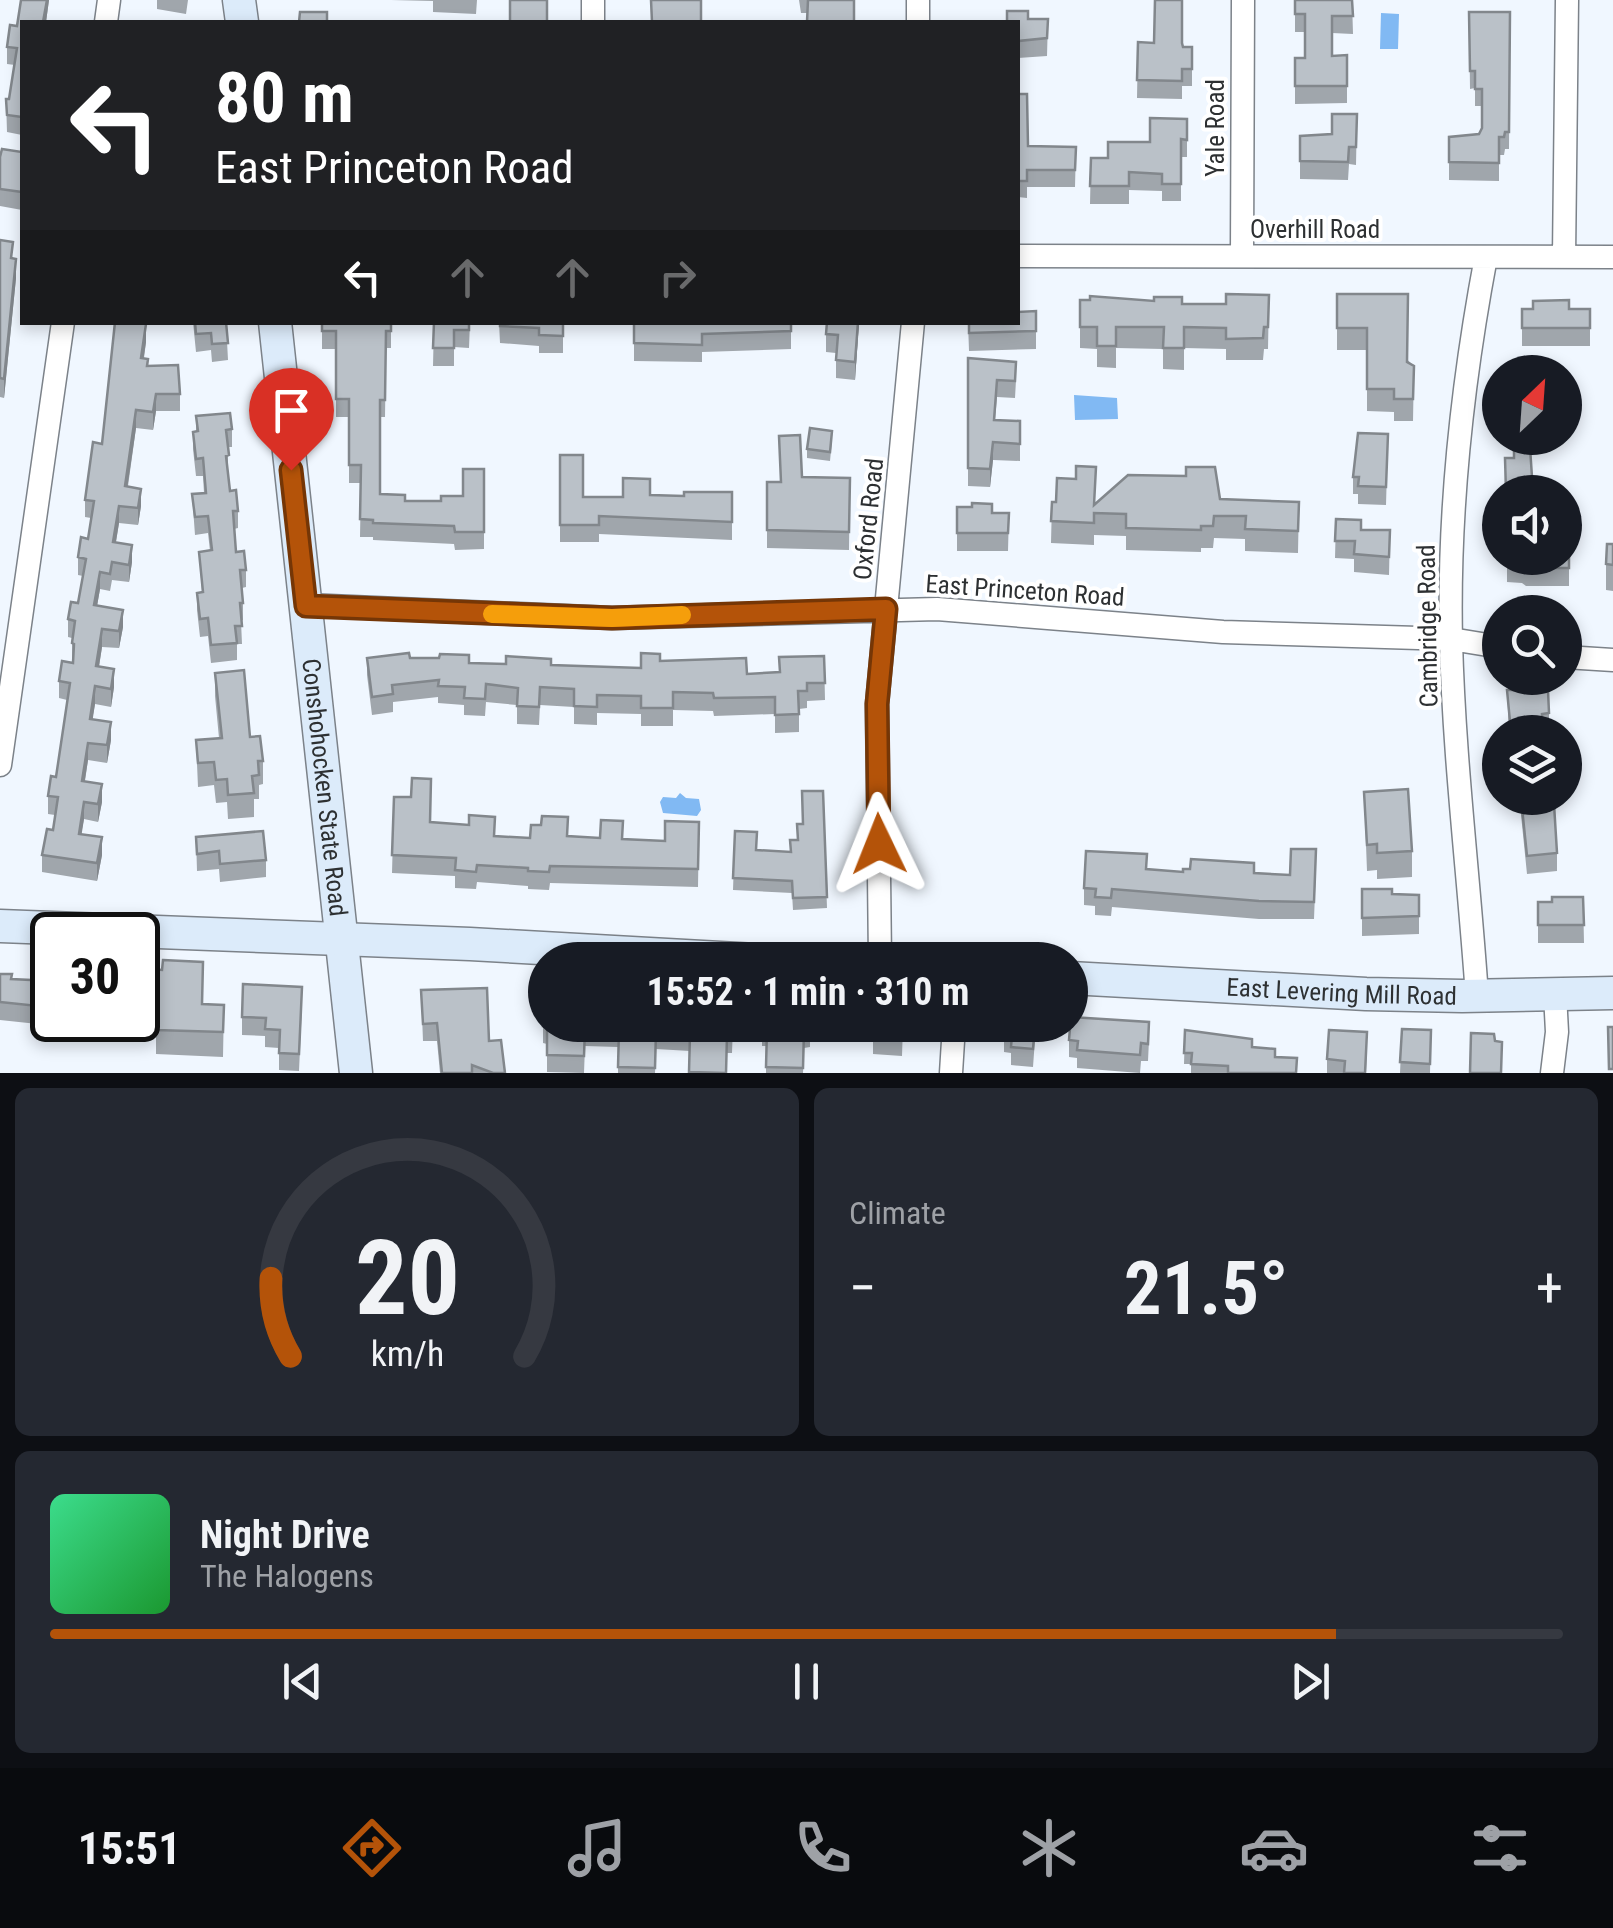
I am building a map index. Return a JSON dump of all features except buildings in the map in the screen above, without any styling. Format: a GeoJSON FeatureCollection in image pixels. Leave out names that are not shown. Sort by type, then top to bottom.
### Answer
{"type":"FeatureCollection","features":[{"type":"Feature","properties":{"kind":"street","name":"Yale Road"},"geometry":{"type":"LineString","coordinates":[[1242,256],[1243,0]]}},
{"type":"Feature","properties":{"kind":"street"},"geometry":{"type":"LineString","coordinates":[[1564,257],[1567,0]]}},
{"type":"Feature","properties":{"kind":"street","name":"Overhill Road"},"geometry":{"type":"LineString","coordinates":[[1020,256],[1613,257]]}},
{"type":"Feature","properties":{"kind":"street","name":"Cambridge Road"},"geometry":{"type":"LineString","coordinates":[[1477,996],[1451,639],[1452,529],[1458,432],[1486,257]]}},
{"type":"Feature","properties":{"kind":"street"},"geometry":{"type":"LineString","coordinates":[[0,765],[63,325]]}},
{"type":"Feature","properties":{"kind":"street","name":"Conshohocken State Road"},"geometry":{"type":"LineString","coordinates":[[275,325],[356,1073]]}},
{"type":"Feature","properties":{"kind":"street","name":"Oxford Road"},"geometry":{"type":"LineString","coordinates":[[880,942],[876,715],[913,325]]}},
{"type":"Feature","properties":{"kind":"street","name":"East Princeton Road"},"geometry":{"type":"LineString","coordinates":[[306,606],[612,618],[937,610],[1223,632],[1451,639],[1482,644]]}},
{"type":"Feature","properties":{"kind":"street"},"geometry":{"type":"LineString","coordinates":[[1582,659],[1613,660]]}},
{"type":"Feature","properties":{"kind":"street"},"geometry":{"type":"LineString","coordinates":[[0,926],[528,948]]}},
{"type":"Feature","properties":{"kind":"street","name":"East Levering Mill Road"},"geometry":{"type":"LineString","coordinates":[[1088,979],[1366,994],[1613,993]]}},
{"type":"Feature","properties":{"kind":"street"},"geometry":{"type":"LineString","coordinates":[[1552,1073],[1557,1032],[1555,994]]}},
{"type":"Feature","properties":{"kind":"street"},"geometry":{"type":"LineString","coordinates":[[951,1073],[953,1042]]}},
{"type":"Feature","properties":{"kind":"water"},"geometry":{"type":"Polygon","coordinates":[[[1381,13],[1399,14],[1398,49],[1380,49],[1381,13]]]}},
{"type":"Feature","properties":{"kind":"water"},"geometry":{"type":"Polygon","coordinates":[[[1074,395],[1117,398],[1118,419],[1075,420],[1074,395]]]}},
{"type":"Feature","properties":{"kind":"water"},"geometry":{"type":"Polygon","coordinates":[[[680,793],[699,799],[701,810],[697,816],[663,813],[663,797],[676,798],[680,793]]]}},
{"type":"Feature","properties":{"kind":"slow traffic"},"geometry":{"type":"LineString","coordinates":[[492,614],[612,618],[682,615]]}},
{"type":"Feature","properties":{"kind":"route"},"geometry":{"type":"LineString","coordinates":[[291,470],[306,606],[612,618],[886,609],[877,704],[879,844]]}}]}
